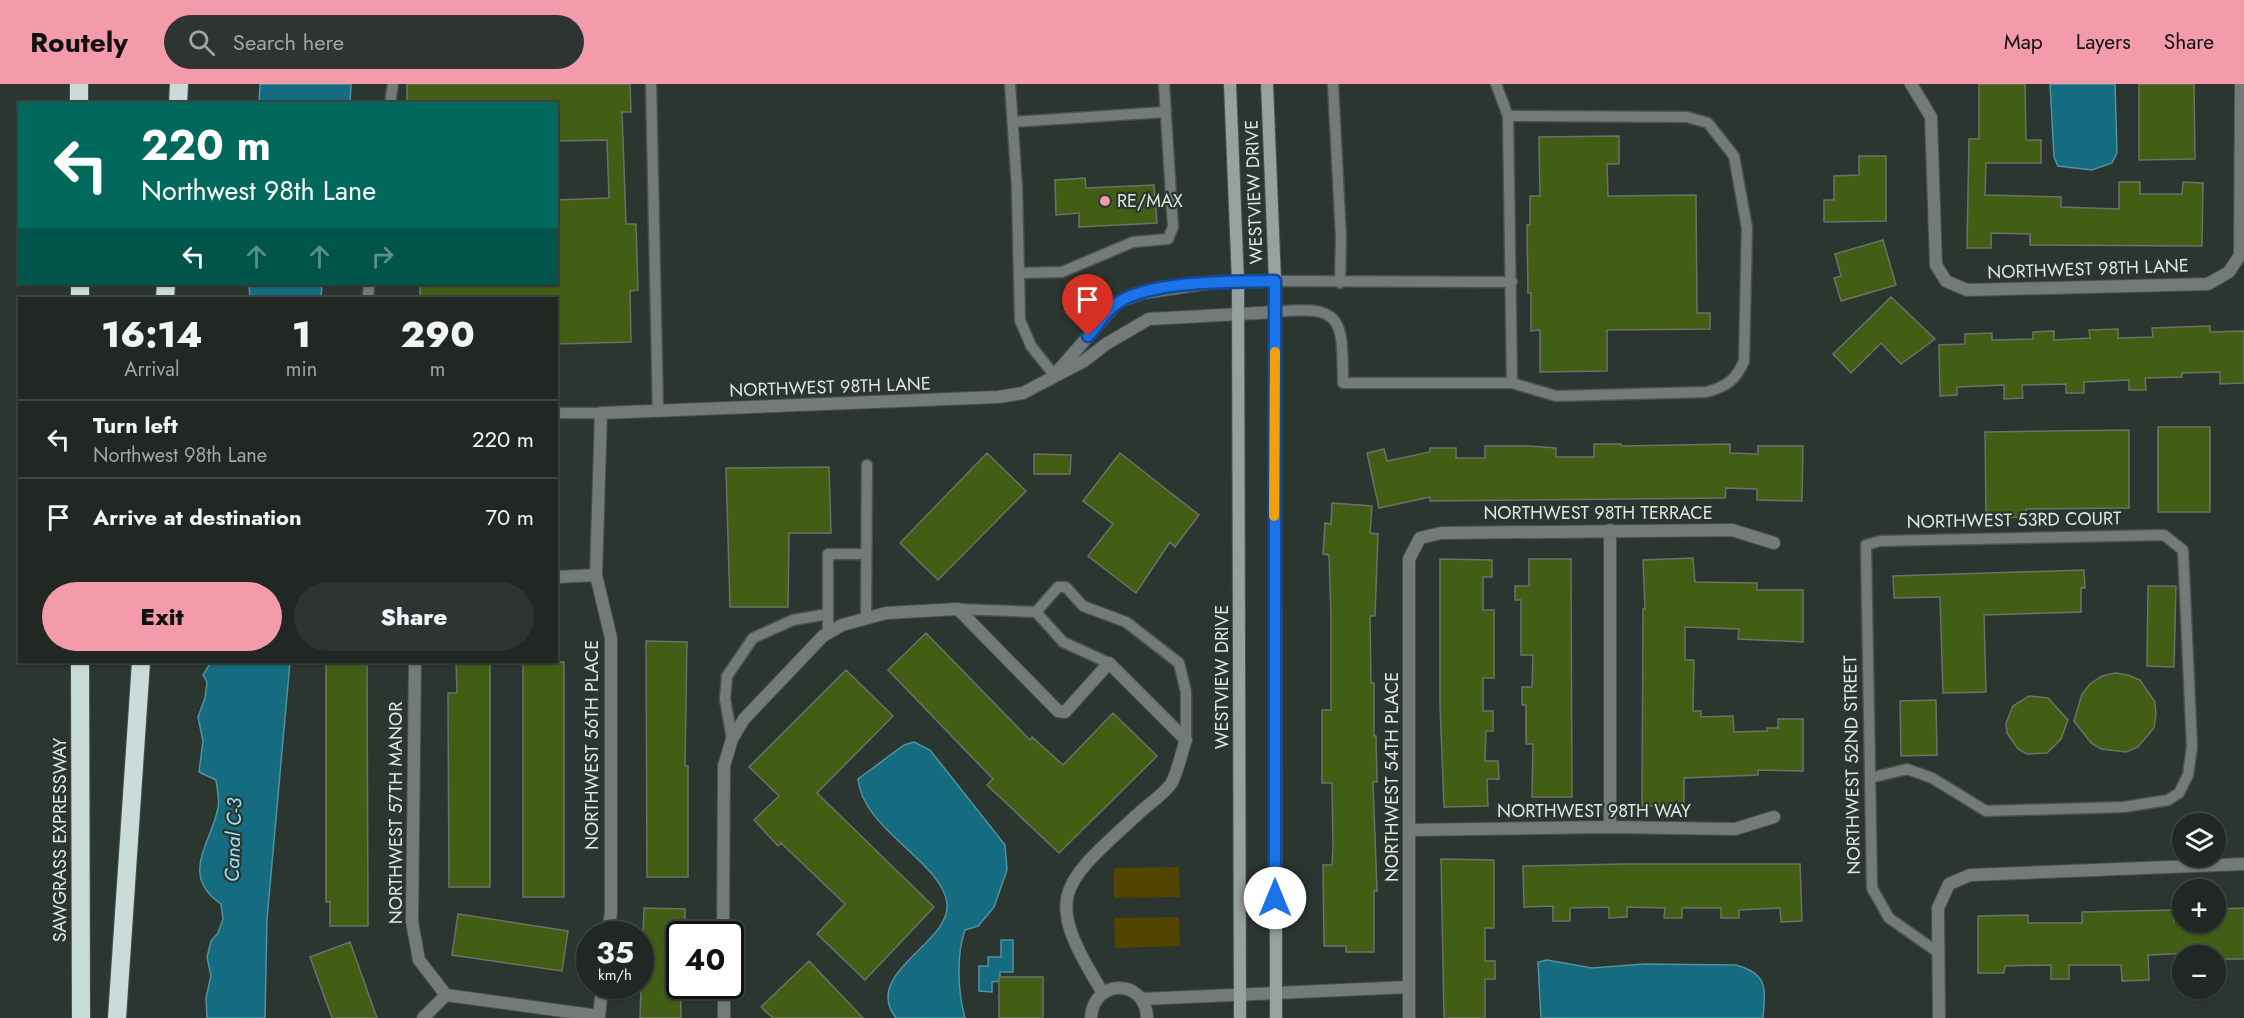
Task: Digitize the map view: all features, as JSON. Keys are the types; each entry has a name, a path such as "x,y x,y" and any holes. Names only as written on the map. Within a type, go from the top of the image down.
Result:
{"highway":[{"path":"79,84 79,102"},
{"path":"178,102 179,84"},
{"name":"SAWGRASS EXPRESSWAY","path":"80,663 81,1018"},
{"path":"117,1018 141,663"}],"street":[{"name":"WESTVIEW DRIVE","path":"1230,84 1238,282 1240,1018"},
{"name":"WESTVIEW DRIVE","path":"1267,84 1275,281 1276,1018"},
{"name":"NORTHWEST 98TH LANE","path":"1911,84 1931,117 1936,265 1946,281 1967,290 2208,284 2229,272 2240,255 2241,84"},
{"name":"NORTHWEST 98TH LANE","path":"1055,376 1118,302 1143,292 1238,282 1275,281"},
{"name":"NORTHWEST 98TH LANE","path":"601,413 980,399 1023,393 1084,361 1106,344 1149,319 1275,312"},
{"name":"NORTHWEST 56TH PLACE","path":"601,413 596,575 611,638 610,921"},
{"path":"1610,530 1610,827"},
{"name":"NORTHWEST 98TH TERRACE","path":"1420,538 1441,533 1732,530 1774,543"},
{"name":"NORTHWEST 54TH PLACE","path":"1409,1018 1411,830 1409,560 1420,538"},
{"path":"558,577 596,575"},
{"path":"723,921 724,766 732,739 744,719 828,633 866,617 919,609 958,609 1058,711 1065,712 1109,663 1186,740 1171,784 1086,862 1071,884 1065,902 1066,923 1082,958 1103,993"},
{"name":"NORTHWEST 57TH MANOR","path":"415,663 412,922 420,960 446,995"},
{"name":"NORTHWEST 98TH WAY","path":"1411,830 1610,827 1735,830 1774,817"},
{"path":"1939,1018 1938,908 1949,884 1970,875 2244,864"},
{"path":"1091,1018 1092,1008 1103,993 1111,989 1128,989 1142,999 1276,991 1409,987"},
{"path":"423,1018 446,995 599,1017 601,999"},
{"path":"724,999 724,1018"},
{"path":"1142,999 1147,1018"}],"lane":[{"path":"390,102 393,84"},
{"path":"651,84 658,411"},
{"path":"1010,84 1020,320 1023,332 1055,376"},
{"path":"1019,273 1062,272 1134,242 1168,238 1173,227 1164,84"},
{"path":"1333,84 1341,237 1340,283"},
{"path":"1496,84 1508,116 1512,383"},
{"path":"1013,122 1166,112"},
{"path":"1275,312 1302,309 1324,310 1334,318 1342,334 1343,383 1512,383 1556,396 1706,392 1723,388 1738,375 1744,361 1747,228 1734,156 1708,123 1687,117 1508,116"},
{"path":"1275,281 1512,282"},
{"path":"558,413 601,413"},
{"path":"866,617 867,465"},
{"name":"NORTHWEST 53RD COURT","path":"1866,545 1880,541 2164,535 2182,550 2192,747 2188,775 2180,793 2168,801 2124,807 1986,811 1932,778 1907,769 1870,778"},
{"name":"NORTHWEST 52ND STREET","path":"1866,545 1872,888 1889,918 1939,953"},
{"path":"828,633 828,554 865,554"},
{"path":"1036,612 1058,587 1066,587 1083,606 1126,622 1173,657 1179,663 1186,692 1186,740"},
{"path":"958,609 1036,612 1063,642 1109,663"},
{"path":"732,739 725,699 727,676 753,638 793,620 828,614"}],"shaded area":[{"path":"1179,867 1180,897 1114,898 1114,868"},
{"path":"1179,917 1180,946 1115,948 1114,918"}],"water":[{"path":"260,84 351,84 350,102 259,102"},
{"path":"2050,84 2115,84 2117,153 2112,163 2092,170 2058,166 2054,157"},
{"path":"249,285 322,285 321,297 250,297"},
{"name":"Canal C-3","path":"210,663 290,663 267,919 265,1018 207,1018 206,998 211,976 207,957 211,941 218,933 223,919 221,904 209,893 202,882 200,870 201,859 219,805 216,780 199,772 203,741 198,717 205,698 207,682 203,675"},
{"path":"914,742 930,750 1005,845 1007,870 994,907 978,926 965,930 962,940 959,974 965,1018 896,1018 888,1002 890,987 898,972 936,932 945,918 947,903 942,888 932,873 873,814 863,797 858,779 904,745"},
{"path":"1001,940 1013,940 1013,972 1000,972 1000,981 992,982 992,992 979,991 979,966 988,966 988,957 1001,957"},
{"path":"1547,960 1592,968 1644,964 1736,965 1760,978 1764,991 1763,1018 1541,1018 1538,962"}],"building":[{"path":"407,84 630,84 631,112 622,112 626,224 636,224 638,290 630,291 631,342 558,344 558,297 420,297 420,285 558,285 558,200 609,198 607,140 558,141 558,102 407,102"},
{"path":"1979,84 2025,84 2026,140 2041,140 2041,163 1986,163 1985,195 2061,197 2061,207 2119,209 2119,182 2140,182 2140,194 2182,194 2183,182 2203,183 2202,246 2030,245 2030,234 1991,233 1991,248 1967,248 1969,139 1979,139"},
{"path":"2139,84 2194,84 2195,159 2139,160"},
{"path":"1619,136 1619,164 1607,164 1608,196 1696,195 1697,313 1710,313 1710,329 1607,330 1607,371 1540,372 1540,330 1531,331 1527,225 1530,225 1530,196 1540,196 1539,137"},
{"path":"1859,156 1886,156 1886,221 1824,222 1824,200 1834,200 1834,176 1859,175"},
{"name":"RE/MAX","path":"1085,178 1086,188 1154,185 1157,223 1079,227 1079,213 1056,215 1055,180"},
{"path":"1883,240 1896,285 1841,301 1834,278 1841,276 1835,254"},
{"path":"1891,297 1935,339 1901,364 1881,343 1851,373 1833,354"},
{"path":"2210,326 2210,332 2244,331 2244,383 2220,384 2220,372 2182,373 2182,377 2145,378 2146,390 2129,390 2129,380 2084,382 2084,393 2066,393 2066,384 2022,385 2023,398 2004,399 2004,385 1957,387 1957,395 1940,396 1939,345 1965,344 1965,334 1992,333 1992,340 2033,339 2033,332 2054,331 2054,340 2090,338 2089,330 2118,329 2118,338 2153,337 2152,328"},
{"path":"2158,427 2210,427 2210,512 2158,512"},
{"path":"2129,430 2129,508 2026,509 2026,517 1986,518 1985,432"},
{"path":"1594,444 1621,444 1621,446 1730,444 1730,453 1758,454 1758,446 1803,446 1802,501 1757,500 1757,489 1726,488 1725,498 1430,501 1430,497 1379,508 1367,453 1384,449 1387,461 1430,452 1430,448 1456,448 1456,458 1485,458 1485,446 1529,446 1556,448 1556,457 1594,457"},
{"path":"987,453 1026,491 938,580 900,543"},
{"path":"1120,453 1199,515 1175,547 1170,542 1136,593 1088,556 1113,524 1083,501"},
{"path":"1034,454 1071,455 1070,474 1034,474"},
{"path":"829,467 831,533 789,533 788,607 730,607 726,468"},
{"path":"1332,503 1372,506 1370,533 1378,534 1375,616 1370,616 1371,683 1374,683 1377,782 1373,782 1377,891 1374,891 1374,952 1346,952 1346,946 1324,946 1323,865 1332,865 1333,847 1332,783 1322,783 1322,710 1331,710 1329,555 1323,554 1325,523 1331,524"},
{"path":"1693,558 1695,582 1757,583 1757,590 1803,590 1803,642 1738,639 1739,629 1685,627 1685,660 1694,660 1693,711 1701,711 1701,717 1733,716 1734,732 1767,731 1767,728 1778,728 1778,719 1803,719 1803,771 1758,770 1758,775 1684,778 1684,806 1642,806 1643,609 1645,609 1643,560"},
{"path":"1440,559 1492,560 1492,577 1483,577 1483,610 1494,610 1494,678 1483,678 1483,711 1493,711 1493,731 1486,731 1485,761 1498,761 1499,779 1487,779 1488,806 1444,807 1440,705"},
{"path":"1529,559 1571,559 1572,797 1532,797 1533,744 1526,744 1526,705 1522,705 1522,687 1532,687 1533,655 1521,655 1521,600 1515,600 1515,586 1529,586"},
{"path":"2084,570 2085,588 2081,588 2081,612 1984,615 1986,692 1943,693 1940,597 1894,598 1893,576"},
{"path":"2148,586 2176,586 2174,667 2147,666"},
{"path":"926,633 1030,740 1032,737 1063,765 1113,713 1157,756 1059,853 987,785 993,779 888,670"},
{"path":"646,641 687,642 685,766 688,766 688,877 647,877"},
{"path":"564,662 564,897 523,897 523,663"},
{"path":"326,663 367,663 368,926 330,926 330,902 326,902"},
{"path":"456,663 490,663 490,887 449,887 448,693 457,693"},
{"path":"846,670 893,716 817,793 934,907 865,980 817,934 845,904 781,843 778,846 754,820 779,796 749,767"},
{"path":"2115,673 2140,680 2155,702 2154,728 2138,747 2126,752 2101,749 2091,743 2074,721 2082,694 2090,684 2102,676"},
{"path":"2029,696 2048,698 2068,720 2061,739 2047,753 2027,754 2018,749 2007,733 2006,723 2013,706"},
{"path":"1936,700 1937,755 1901,756 1900,701"},
{"path":"1441,859 1494,860 1494,928 1485,928 1485,961 1495,961 1495,979 1485,979 1485,1018 1444,1018"},
{"path":"1800,864 1802,921 1781,922 1780,908 1739,910 1739,918 1721,918 1721,908 1682,908 1682,918 1664,918 1665,908 1627,907 1627,917 1609,918 1609,907 1570,908 1570,921 1553,921 1553,906 1524,907 1523,866"},
{"path":"644,908 685,909 685,921 666,921 666,999 681,999 681,1018 640,1018 641,999 654,999 654,921 644,921"},
{"path":"2244,908 2244,959 2226,959 2226,945 2172,945 2172,954 2148,955 2149,980 2122,981 2121,965 2069,965 2069,979 2051,979 2051,965 2005,966 2004,973 1978,973 1978,916 2028,915 2028,923 2082,923 2082,912 2172,910 2172,933 2226,933 2226,909"},
{"path":"458,914 568,931 562,971 452,955"},
{"path":"350,942 377,1018 332,1018 310,957"},
{"path":"809,961 863,1018 773,1018 761,1007"},
{"path":"999,977 1043,977 1043,1018 999,1018"}],"slow traffic":[{"path":"1274,516 1275,352"}],"place":[{"name":"RE/MAX","path":"1105,201"}],"route":[{"path":"1088,336 1118,302 1143,292 1216,282 1275,281 1275,898"}]}
